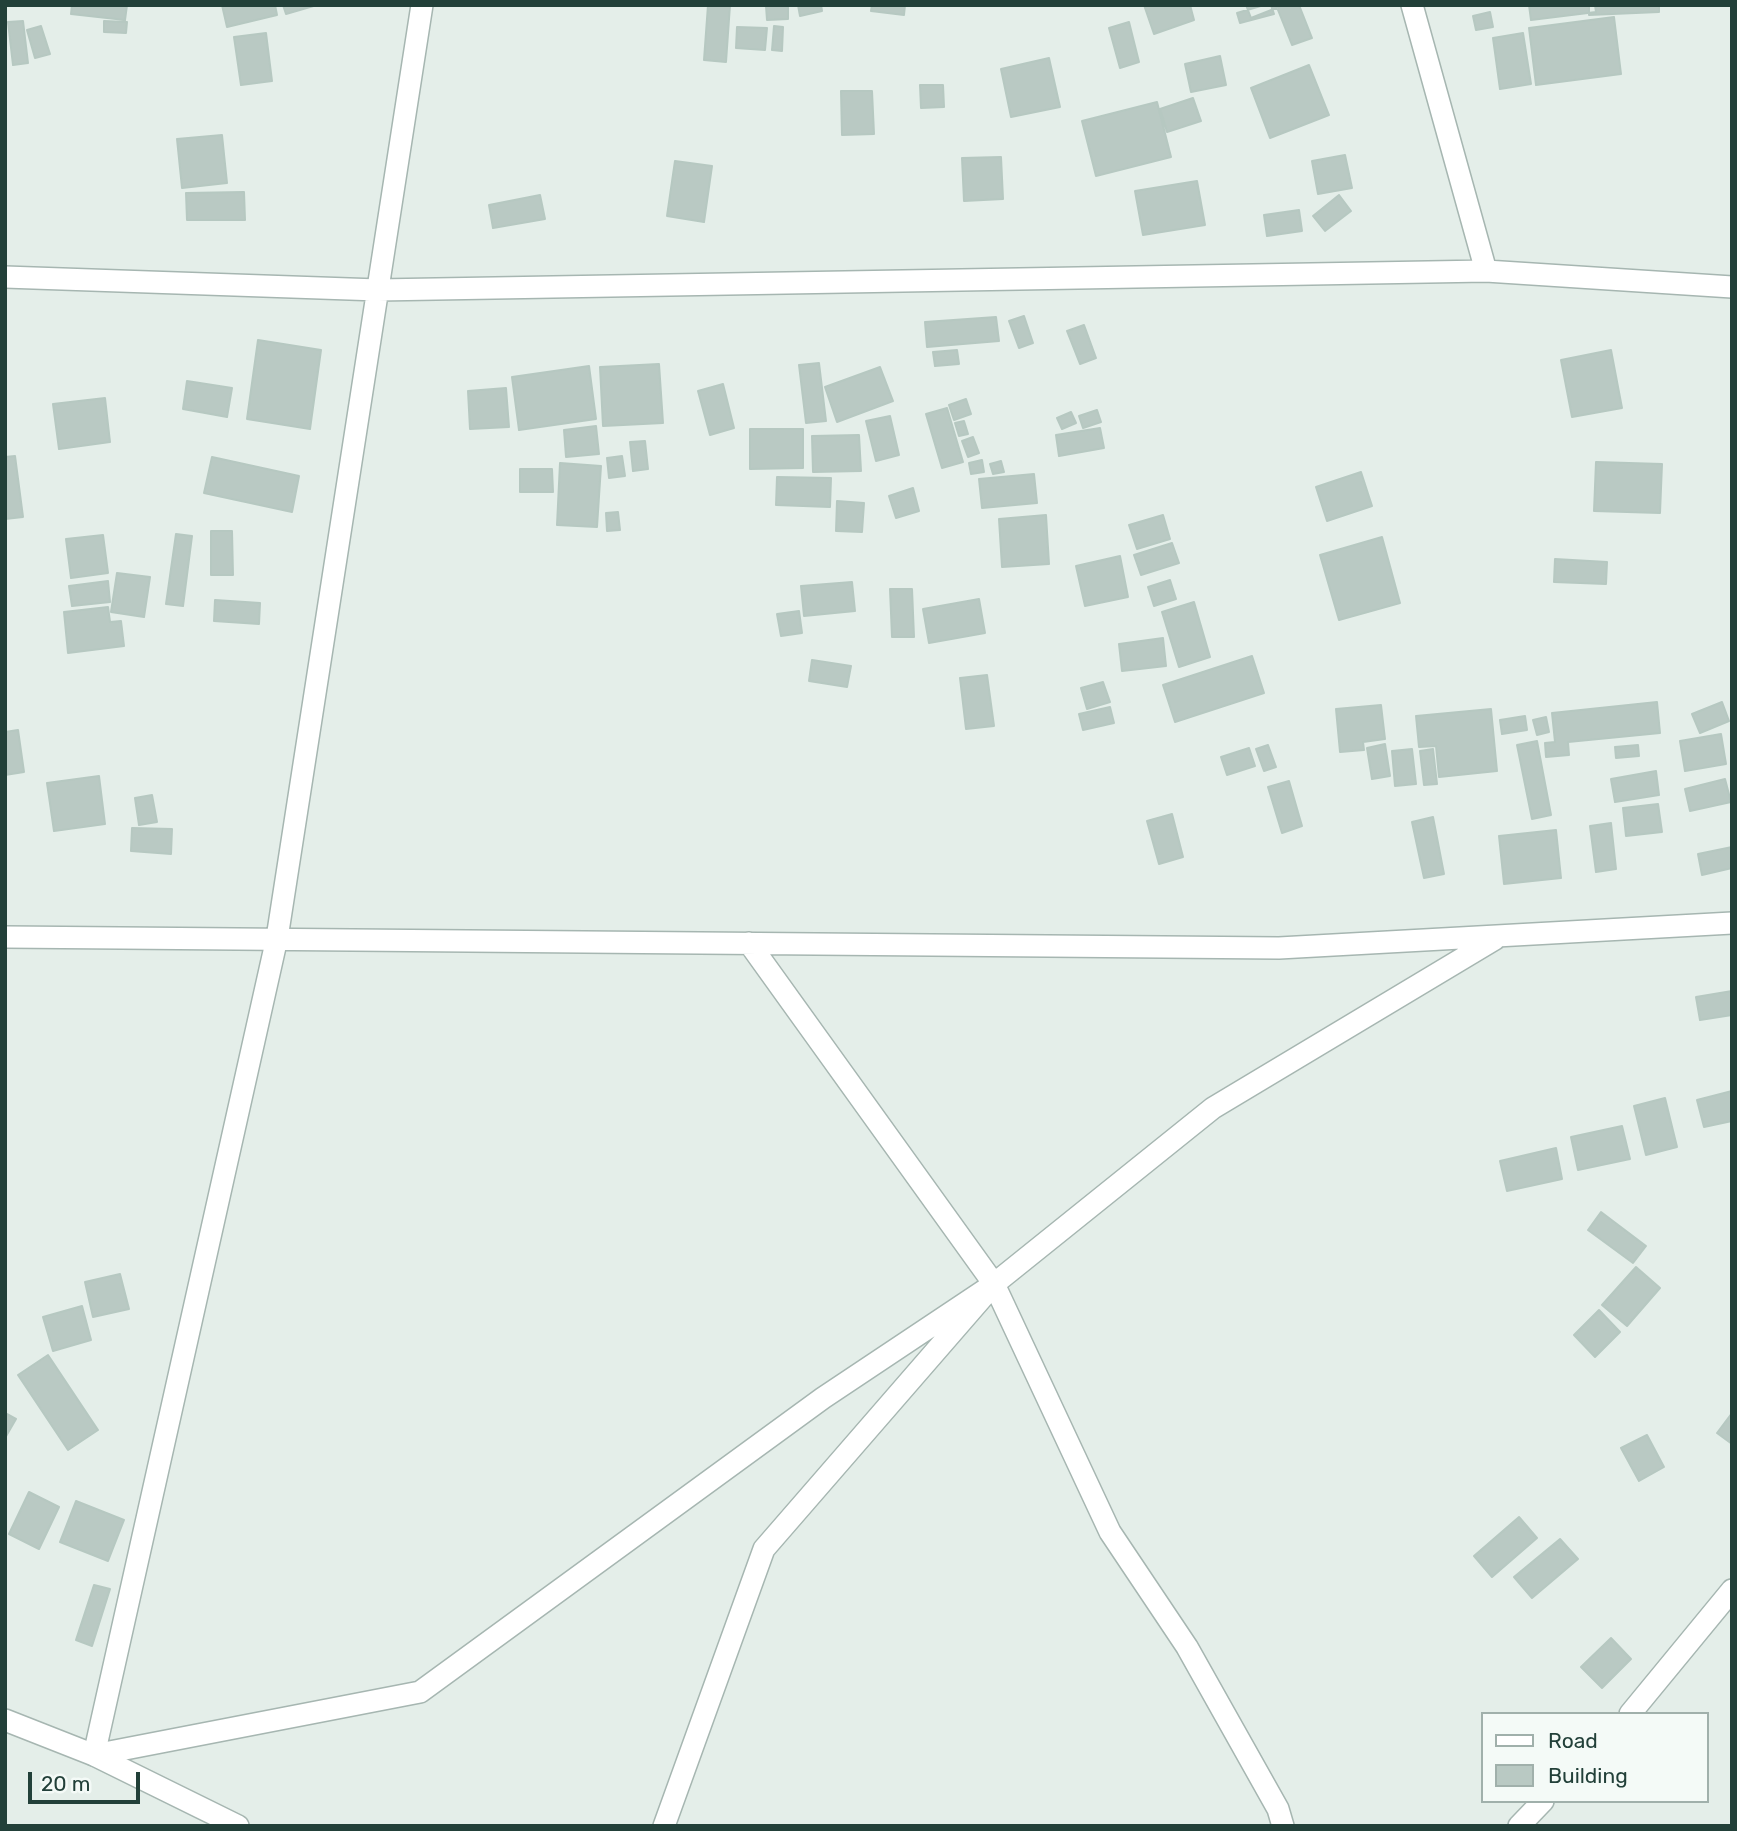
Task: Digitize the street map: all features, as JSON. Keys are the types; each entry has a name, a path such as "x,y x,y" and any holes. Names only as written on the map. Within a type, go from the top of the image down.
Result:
{"street":[{"path":"94,1755 276,938 422,5"},
{"path":"1412,5 1486,271"},
{"path":"5,277 378,289 1486,271 1732,287"},
{"path":"5,937 1279,948 1732,923"},
{"path":"94,1755 419,1692 823,1398 995,1284 1213,1108 1499,937"},
{"path":"749,943 995,1284 1110,1532 1187,1647 1278,1810 1283,1826"},
{"path":"664,1826 764,1549 995,1284"},
{"path":"1632,1712 1732,1590"},
{"path":"5,1720 94,1755 237,1826"},
{"path":"1519,1826 1542,1803"}],"building":[{"path":"72,5 127,5 125,20 71,14"},
{"path":"222,5 275,5 277,15 227,27"},
{"path":"283,5 317,5 286,14"},
{"path":"708,5 730,5 726,62 704,60"},
{"path":"788,5 788,19 767,20 766,6"},
{"path":"798,5 821,5 822,11 800,16"},
{"path":"872,5 905,5 904,15 871,11"},
{"path":"1144,5 1190,5 1194,20 1154,34"},
{"path":"1246,5 1284,5 1251,18"},
{"path":"1271,5 1274,14 1240,23 1237,13"},
{"path":"1276,5 1299,5 1312,38 1292,45"},
{"path":"1529,5 1595,5 1596,12 1531,20"},
{"path":"1589,5 1659,5 1659,12 1589,15"},
{"path":"1490,12 1493,27 1476,30 1473,16"},
{"path":"1614,17 1621,74 1536,85 1529,28"},
{"path":"23,21 28,63 13,65 8,22"},
{"path":"104,21 127,22 126,33 104,32"},
{"path":"1129,22 1139,62 1120,68 1109,28"},
{"path":"41,26 50,54 35,58 27,30"},
{"path":"774,26 783,27 782,51 772,50"},
{"path":"737,27 767,28 765,50 736,48"},
{"path":"266,33 272,81 241,85 234,37"},
{"path":"1523,33 1531,84 1500,89 1493,38"},
{"path":"1220,56 1226,85 1191,92 1185,64"},
{"path":"1049,58 1060,107 1011,117 1001,69"},
{"path":"1309,65 1329,115 1270,138 1251,88"},
{"path":"920,85 943,85 944,107 921,108"},
{"path":"841,91 872,91 874,134 842,135"},
{"path":"1193,98 1201,121 1167,132 1160,109"},
{"path":"1157,102 1171,157 1096,176 1082,121"},
{"path":"222,135 227,183 182,188 177,139"},
{"path":"1345,155 1352,188 1318,194 1312,161"},
{"path":"1001,157 1003,199 964,201 962,158"},
{"path":"675,161 712,166 704,222 667,216"},
{"path":"1197,181 1205,225 1143,235 1135,191"},
{"path":"244,192 245,220 187,220 186,193"},
{"path":"540,195 545,219 493,228 489,205"},
{"path":"1339,195 1351,211 1325,231 1313,216"},
{"path":"1299,210 1302,231 1267,236 1264,215"},
{"path":"1024,316 1033,343 1019,348 1009,321"},
{"path":"996,317 999,341 927,347 925,322"},
{"path":"1084,325 1096,358 1080,364 1067,331"},
{"path":"258,340 321,350 310,429 247,419"},
{"path":"957,350 959,364 935,366 933,352"},
{"path":"1611,350 1622,408 1572,417 1561,360"},
{"path":"819,363 826,421 806,423 799,365"},
{"path":"659,364 663,423 603,426 600,367"},
{"path":"589,366 596,419 519,430 512,377"},
{"path":"880,367 893,401 837,422 825,387"},
{"path":"187,381 232,388 227,417 183,409"},
{"path":"723,384 734,428 710,435 698,391"},
{"path":"506,388 509,427 470,429 468,391"},
{"path":"105,398 110,442 59,449 53,404"},
{"path":"966,399 971,414 954,420 949,405"},
{"path":"947,408 963,462 942,468 926,414"},
{"path":"1097,410 1101,422 1083,428 1079,416"},
{"path":"1071,412 1076,423 1062,429 1057,418"},
{"path":"890,416 899,455 876,461 866,421"},
{"path":"964,421 968,434 959,436 955,423"},
{"path":"596,426 599,454 566,457 564,430"},
{"path":"1100,428 1104,448 1059,456 1056,435"},
{"path":"750,429 803,429 803,468 750,469"},
{"path":"859,435 861,471 813,472 812,436"},
{"path":"973,437 979,453 968,457 962,441"},
{"path":"645,441 648,469 633,471 630,442"},
{"path":"15,456 23,517 5,519 5,457"},
{"path":"622,456 625,476 609,478 607,458"},
{"path":"212,457 299,476 292,512 204,493"},
{"path":"982,460 984,472 971,474 969,463"},
{"path":"1001,461 1004,472 993,474 990,464"},
{"path":"1596,462 1662,464 1660,513 1594,511"},
{"path":"560,463 601,466 597,527 557,525"},
{"path":"520,469 552,469 553,492 520,492"},
{"path":"1361,472 1372,506 1327,521 1316,487"},
{"path":"1034,474 1037,503 982,508 979,479"},
{"path":"777,477 831,478 830,507 776,505"},
{"path":"913,488 919,511 896,518 889,496"},
{"path":"837,501 864,503 862,532 836,531"},
{"path":"618,512 620,530 607,531 606,513"},
{"path":"1046,515 1049,564 1002,567 999,519"},
{"path":"1163,515 1170,539 1137,549 1129,525"},
{"path":"211,531 232,531 233,575 211,575"},
{"path":"176,534 192,536 183,606 166,604"},
{"path":"103,535 108,573 71,578 66,539"},
{"path":"1382,537 1400,603 1339,620 1320,555"},
{"path":"1172,543 1179,563 1141,575 1134,555"},
{"path":"1120,556 1128,597 1085,606 1076,566"},
{"path":"1555,559 1607,562 1606,584 1554,582"},
{"path":"117,573 150,577 144,617 111,612"},
{"path":"1170,580 1176,599 1154,606 1148,587"},
{"path":"108,581 110,602 72,606 69,586"},
{"path":"852,582 855,611 804,616 801,586"},
{"path":"890,589 912,589 914,637 892,637"},
{"path":"979,599 985,633 929,643 923,609"},
{"path":"215,600 260,603 259,624 214,621"},
{"path":"1194,602 1210,657 1179,667 1162,612"},
{"path":"108,607 110,622 121,621 124,646 68,653 64,612"},
{"path":"799,611 802,633 781,636 777,614"},
{"path":"1163,638 1166,666 1122,671 1119,644"},
{"path":"1252,656 1264,693 1175,722 1163,685"},
{"path":"812,660 851,666 847,687 809,681"},
{"path":"987,675 994,726 966,729 960,678"},
{"path":"1103,682 1110,702 1087,709 1081,688"},
{"path":"1657,702 1660,733 1568,742 1569,755 1546,757 1545,743 1555,742 1552,713"},
{"path":"1722,702 1729,721 1700,733 1692,714"},
{"path":"1381,705 1385,739 1363,742 1364,750 1340,752 1336,709"},
{"path":"1110,707 1114,723 1083,730 1079,714"},
{"path":"1491,709 1497,771 1439,777 1436,746 1419,747 1416,716"},
{"path":"1525,716 1527,730 1502,734 1500,720"},
{"path":"1546,717 1549,732 1537,735 1533,720"},
{"path":"18,730 24,772 5,775 5,732"},
{"path":"1721,734 1726,764 1685,771 1680,741"},
{"path":"1537,741 1551,815 1532,819 1517,745"},
{"path":"1385,744 1390,776 1372,779 1367,748"},
{"path":"1268,745 1276,767 1264,771 1256,749"},
{"path":"1638,745 1639,756 1616,758 1615,747"},
{"path":"1249,748 1255,766 1227,775 1221,757"},
{"path":"1412,749 1416,784 1395,786 1392,751"},
{"path":"1433,749 1437,784 1424,785 1420,751"},
{"path":"1656,771 1659,795 1615,802 1611,779"},
{"path":"99,776 105,824 54,831 47,783"},
{"path":"1725,779 1731,802 1690,811 1685,789"},
{"path":"1289,781 1302,826 1282,833 1268,787"},
{"path":"152,795 157,822 139,825 135,798"},
{"path":"1658,804 1662,832 1626,836 1623,808"},
{"path":"1172,814 1183,857 1159,864 1147,821"},
{"path":"1433,817 1444,874 1424,878 1412,822"},
{"path":"1611,823 1616,869 1596,872 1590,826"},
{"path":"132,828 172,829 171,854 131,851"},
{"path":"1556,830 1561,878 1504,884 1499,836"},
{"path":"1732,847 1732,868 1702,875 1698,854"},
{"path":"1732,991 1732,1015 1700,1020 1696,997"},
{"path":"1732,1091 1732,1121 1704,1127 1697,1100"},
{"path":"1665,1098 1677,1147 1646,1155 1634,1106"},
{"path":"1622,1126 1630,1159 1578,1170 1571,1137"},
{"path":"1556,1148 1562,1179 1507,1191 1500,1161"},
{"path":"1601,1212 1646,1246 1633,1263 1588,1230"},
{"path":"1636,1267 1660,1288 1627,1326 1602,1305"},
{"path":"120,1274 129,1309 93,1317 85,1282"},
{"path":"82,1306 91,1340 53,1351 43,1317"},
{"path":"1599,1310 1620,1332 1595,1357 1574,1335"},
{"path":"48,1355 98,1430 68,1450 18,1375"},
{"path":"5,1413 16,1419 5,1438"},
{"path":"1732,1413 1732,1444 1717,1433"},
{"path":"1647,1435 1664,1467 1639,1481 1621,1448"},
{"path":"29,1492 59,1507 39,1549 9,1534"},
{"path":"76,1501 124,1520 108,1561 60,1542"},
{"path":"1519,1517 1537,1538 1492,1577 1474,1556"},
{"path":"1560,1539 1578,1559 1532,1598 1514,1577"},
{"path":"94,1585 110,1589 92,1646 76,1640"},
{"path":"1611,1638 1631,1659 1602,1688 1581,1667"}]}
